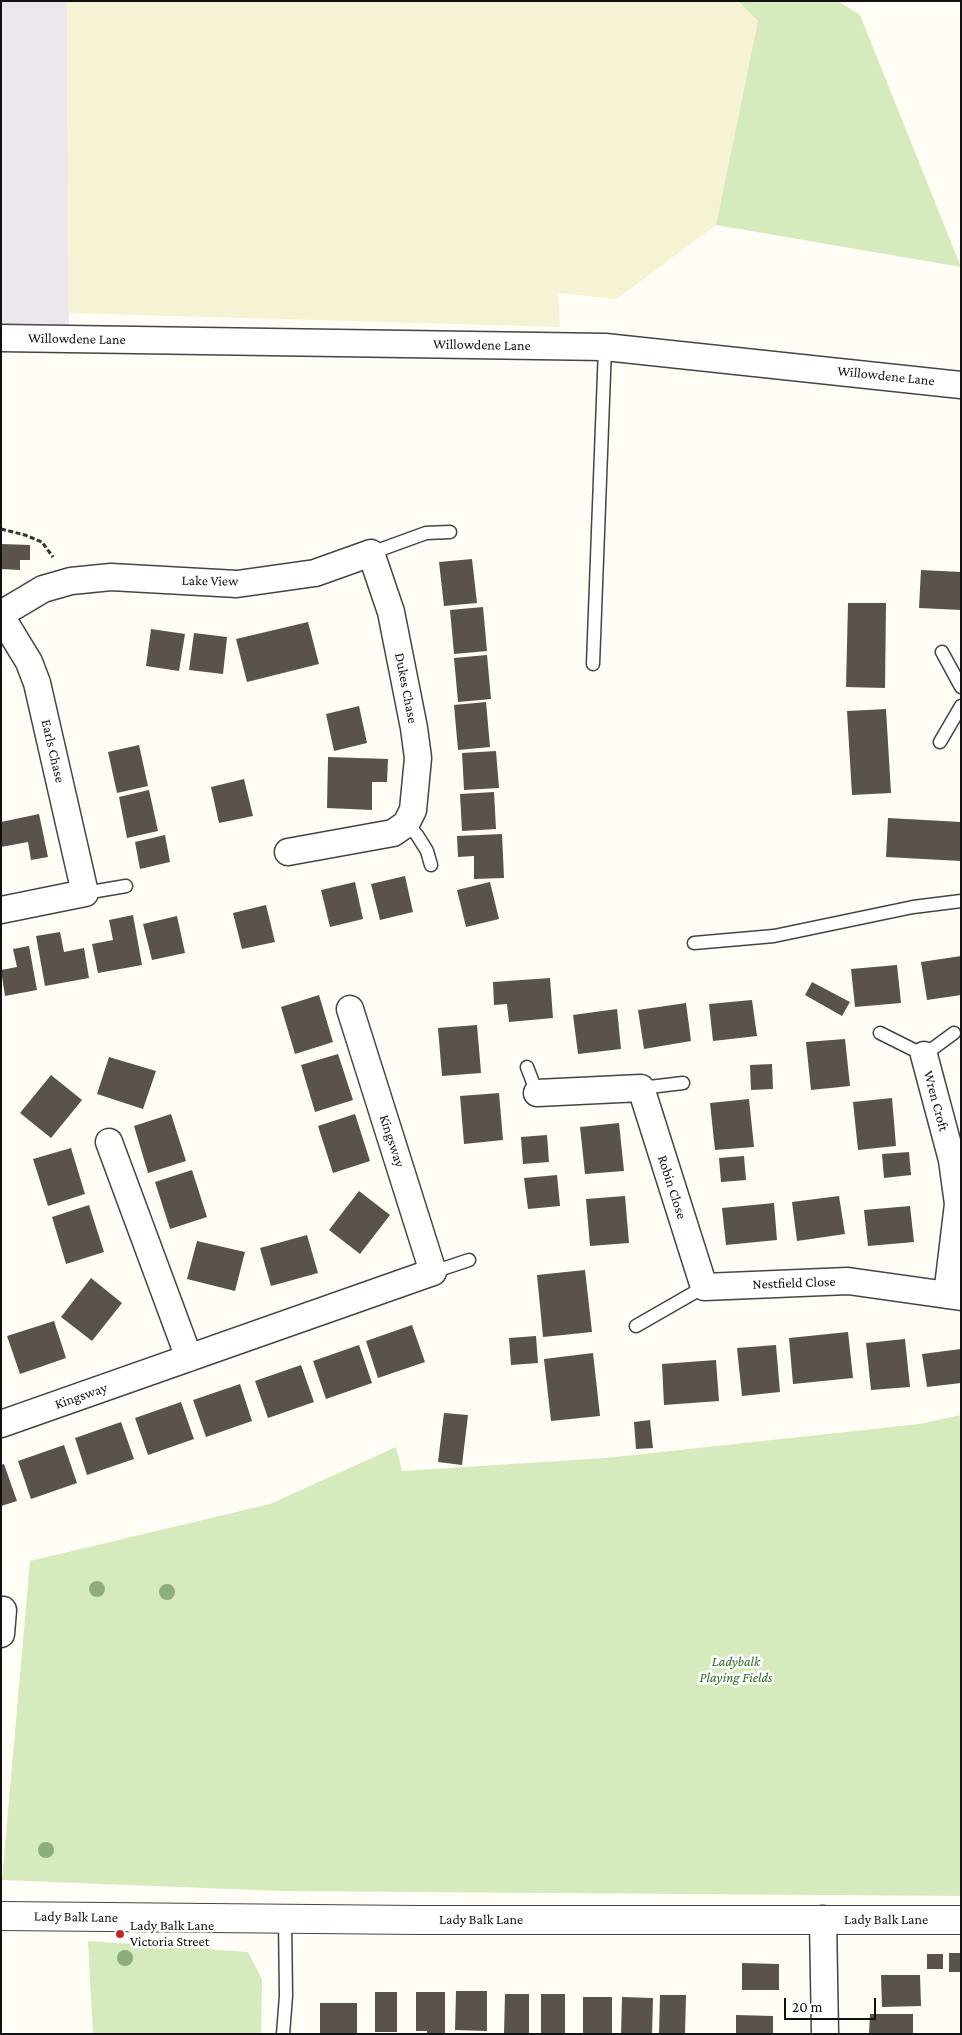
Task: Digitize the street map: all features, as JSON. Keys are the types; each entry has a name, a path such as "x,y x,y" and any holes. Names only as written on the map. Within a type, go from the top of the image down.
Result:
{"street":[{"name":"Willowdene Lane","path":"1,338 605,347 961,385"},
{"name":"Lake View","path":"1,615 43,589 71,581 110,577 237,584 315,573 371,553"},
{"name":"Dukes Chase","path":"371,553 391,612 414,728 418,758 413,810 406,824"},
{"name":"Earls Chase","path":"1,615 29,662 37,683 85,894"},
{"path":"288,852 394,833 406,824"},
{"path":"1,910 85,894"},
{"name":"Kingsway","path":"1,1424 433,1272 350,1009"},
{"name":"Wren Croft","path":"924,1055 952,1160 958,1204 954,1296"},
{"path":"536,1093 641,1088"},
{"name":"Robin Close","path":"641,1088 704,1287"},
{"path":"109,1142 189,1358"},
{"name":"Nestfield Close","path":"704,1287 848,1280 954,1296"},
{"name":"Lady Balk Lane","path":"1,1916 285,1919 961,1920"},
{"path":"823,1919 825,2034"}],"lane":[{"path":"593,664 605,347"},
{"name":"Lake View","path":"371,553 426,533 450,532"},
{"path":"942,652 961,686"},
{"path":"940,742 961,706"},
{"path":"406,824 417,835 427,851 431,865"},
{"path":"85,894 126,886"},
{"path":"694,943 774,936 914,907 961,900"},
{"name":"Wren Croft","path":"880,1033 924,1055 954,1033"},
{"path":"527,1067 536,1093"},
{"path":"641,1088 682,1084"},
{"name":"Kingsway","path":"433,1272 469,1260"},
{"name":"Nestfield Close","path":"636,1326 704,1287"},
{"path":"284,2034 286,1996 285,1919"}],"path":[{"path":"1,529 25,535 42,542 71,581"}],"shaded area":[{"path":"1,1 67,1 69,343 1,349"},
{"path":"67,1 738,1 758,21 716,225 617,299 558,293 560,327 69,313"}],"green space":[{"path":"738,1 838,1 860,15 961,267 716,225 758,21"},
{"name":"Ladybalk Playing Fields","path":"961,1415 961,1896 281,1891 2,1880 30,1561 270,1504 396,1447 402,1471 606,1458 919,1424"},
{"path":"88,1941 248,1952 262,1979 261,2034 93,2034"}],"building":[{"path":"1,544 30,545 30,560 20,560 20,570 1,569"},
{"path":"472,559 477,603 444,606 439,562"},
{"path":"921,570 961,572 961,610 919,608"},
{"path":"848,603 886,603 885,688 846,687"},
{"path":"483,607 487,651 454,654 450,610"},
{"path":"308,622 319,664 247,682 236,639"},
{"path":"151,629 185,634 179,671 146,666"},
{"path":"194,633 227,637 223,674 189,670"},
{"path":"487,655 491,699 458,702 454,658"},
{"path":"486,702 490,747 458,750 454,705"},
{"path":"359,706 367,743 334,751 326,714"},
{"path":"886,709 891,793 852,795 847,711"},
{"path":"139,745 148,786 117,793 108,752"},
{"path":"496,751 499,788 464,790 462,753"},
{"path":"328,757 388,759 387,782 372,782 372,810 327,808"},
{"path":"244,779 253,816 219,823 211,787"},
{"path":"149,790 158,831 127,838 119,797"},
{"path":"494,792 496,829 462,831 460,794"},
{"path":"39,814 48,857 31,860 28,842 1,847 1,822"},
{"path":"888,818 961,822 961,861 886,857"},
{"path":"502,834 504,878 474,879 474,856 458,857 457,836"},
{"path":"165,835 170,862 140,869 135,842"},
{"path":"405,876 413,912 380,920 371,884"},
{"path":"355,882 363,919 330,927 321,890"},
{"path":"490,882 499,919 466,927 457,890"},
{"path":"266,905 275,942 242,949 233,913"},
{"path":"133,915 142,965 98,973 92,944 113,940 109,920"},
{"path":"177,916 185,953 152,960 143,924"},
{"path":"60,932 64,952 84,948 89,978 45,986 36,936"},
{"path":"29,946 37,990 5,996 1,970 17,967 13,949"},
{"path":"961,956 961,995 927,1000 921,962"},
{"path":"897,965 901,1003 855,1007 851,969"},
{"path":"550,978 553,1018 509,1022 507,1004 494,1005 493,982"},
{"path":"812,982 850,1002 842,1016 805,995"},
{"path":"319,995 333,1042 295,1054 281,1007"},
{"path":"752,1000 757,1036 713,1041 709,1004"},
{"path":"686,1003 691,1041 644,1049 638,1010"},
{"path":"617,1009 621,1049 578,1054 573,1015"},
{"path":"477,1025 481,1073 442,1076 438,1028"},
{"path":"845,1039 850,1086 811,1090 806,1042"},
{"path":"338,1054 353,1100 315,1112 301,1065"},
{"path":"109,1057 156,1071 143,1109 97,1094"},
{"path":"772,1064 773,1089 751,1090 750,1065"},
{"path":"51,1075 82,1100 51,1138 20,1113"},
{"path":"499,1093 503,1140 464,1144 460,1096"},
{"path":"892,1098 896,1146 858,1150 853,1102"},
{"path":"749,1099 754,1147 715,1150 710,1103"},
{"path":"171,1114 186,1161 148,1173 134,1126"},
{"path":"355,1114 370,1161 333,1173 318,1126"},
{"path":"619,1123 624,1171 585,1174 580,1127"},
{"path":"547,1135 549,1162 523,1164 521,1137"},
{"path":"71,1148 85,1194 48,1206 33,1159"},
{"path":"909,1152 911,1175 884,1178 882,1154"},
{"path":"744,1156 746,1180 721,1182 719,1158"},
{"path":"192,1170 207,1217 170,1229 155,1182"},
{"path":"557,1175 560,1206 528,1209 524,1178"},
{"path":"359,1191 390,1215 360,1254 329,1230"},
{"path":"625,1196 629,1243 590,1246 586,1199"},
{"path":"839,1196 845,1234 797,1241 792,1202"},
{"path":"774,1203 777,1240 726,1245 722,1208"},
{"path":"89,1205 104,1252 66,1264 52,1217"},
{"path":"910,1206 914,1242 868,1246 864,1210"},
{"path":"307,1235 318,1273 271,1286 260,1248"},
{"path":"197,1241 245,1252 235,1291 187,1279"},
{"path":"585,1270 592,1332 543,1337 537,1275"},
{"path":"91,1278 122,1303 92,1341 61,1317"},
{"path":"54,1321 66,1358 20,1374 7,1336"},
{"path":"412,1325 425,1362 378,1378 366,1341"},
{"path":"848,1332 853,1378 793,1384 789,1338"},
{"path":"536,1336 538,1363 511,1365 509,1338"},
{"path":"905,1339 910,1387 871,1390 866,1343"},
{"path":"359,1345 372,1383 326,1399 313,1361"},
{"path":"776,1345 780,1392 742,1396 737,1348"},
{"path":"961,1349 961,1383 927,1387 922,1354"},
{"path":"593,1353 600,1416 551,1421 544,1359"},
{"path":"716,1360 719,1401 664,1405 662,1364"},
{"path":"301,1365 314,1402 268,1418 255,1381"},
{"path":"240,1384 252,1421 206,1437 193,1400"},
{"path":"181,1402 194,1439 148,1455 135,1418"},
{"path":"444,1413 468,1415 462,1465 438,1462"},
{"path":"650,1420 653,1448 636,1449 634,1422"},
{"path":"121,1422 134,1459 87,1475 75,1438"},
{"path":"64,1445 77,1483 31,1499 18,1461"},
{"path":"4,1464 17,1501 1,1506 1,1465"},
{"path":"949,1953 961,1953 961,1972 949,1972"},
{"path":"927,1954 943,1954 943,1969 927,1969"},
{"path":"742,1963 779,1964 779,1990 742,1990"},
{"path":"881,1975 920,1975 921,2006 882,2007"},
{"path":"456,1991 487,1991 487,2031 455,2030"},
{"path":"375,1992 397,1992 397,2032 375,2032"},
{"path":"416,1992 445,1992 445,2034 427,2034 427,2031 416,2031"},
{"path":"505,1994 529,1994 529,2034 504,2034"},
{"path":"541,1994 565,1994 565,2034 541,2034"},
{"path":"660,1995 686,1995 685,2034 659,2034"},
{"path":"583,1997 612,1997 612,2034 583,2034"},
{"path":"622,1997 653,1998 652,2034 621,2034"},
{"path":"320,2003 357,2003 357,2033 320,2033"},
{"path":"870,2014 913,2014 913,2034 869,2034"},
{"path":"736,2015 773,2016 773,2034 736,2034"}],"place":[{"name":"Lady Balk Lane Victoria Street","path":"120,1934"}]}
